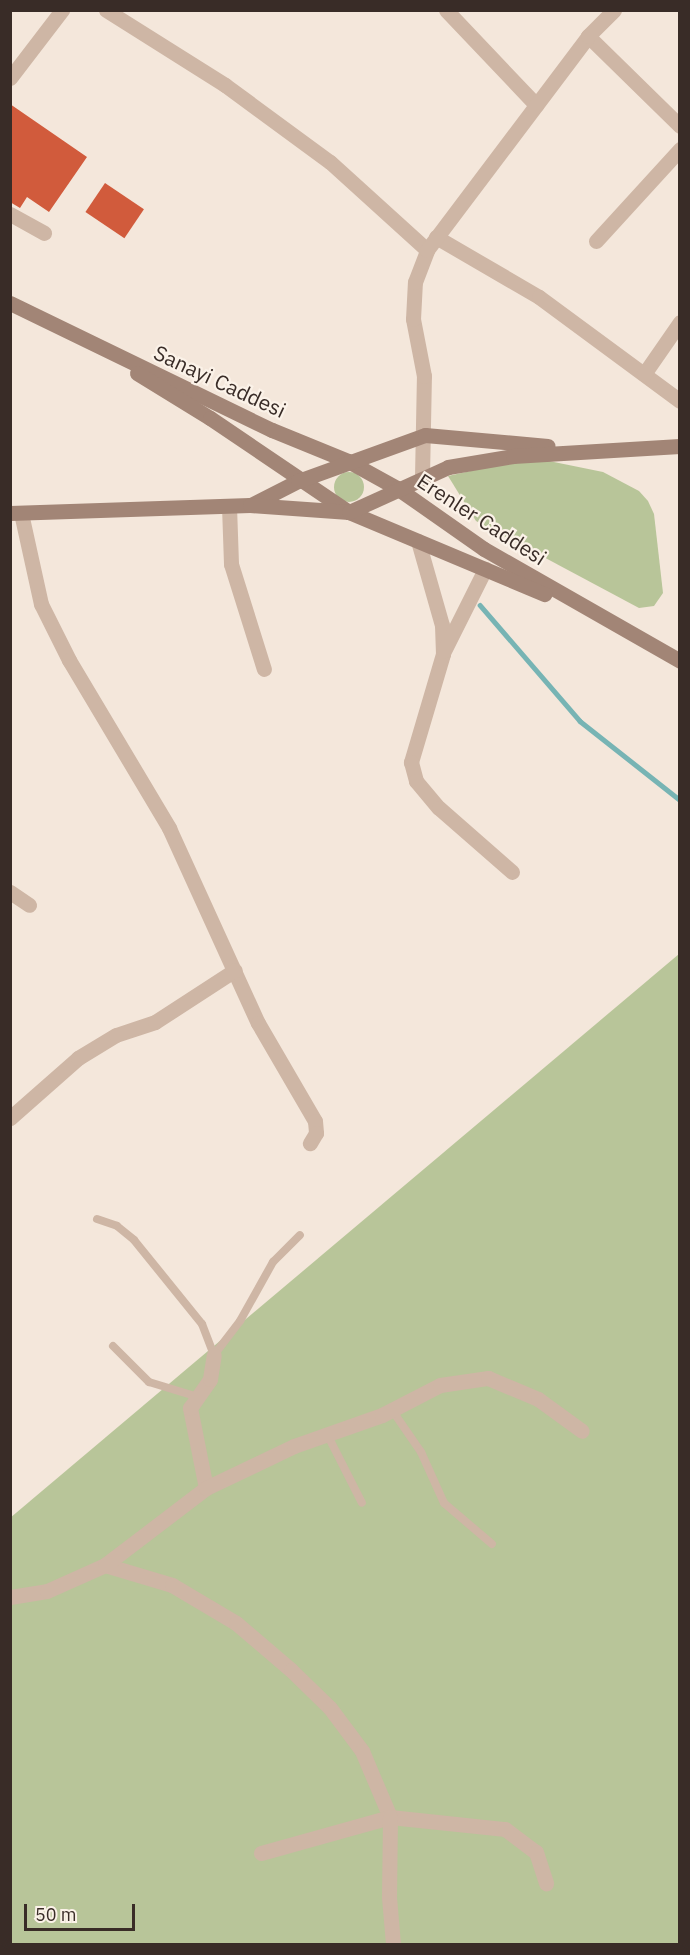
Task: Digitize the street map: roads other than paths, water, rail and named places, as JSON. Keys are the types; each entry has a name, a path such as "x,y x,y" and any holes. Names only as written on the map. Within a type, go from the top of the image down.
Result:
{"main road":[{"name":"Sanayi Caddesi","path":"12,306 272,430 348,461"},
{"name":"Sanayi Caddesi","path":"75,336 210,418 298,481 349,512"},
{"path":"250,505 298,481 348,461 425,435 590,449"},
{"path":"16,513 250,505 349,512 397,488 448,467 513,456 590,449 680,446"},
{"name":"Erenler Caddesi","path":"348,461 397,488 591,613 680,661"},
{"path":"423,477 433,513"},
{"name":"Erenler Caddesi","path":"349,512 591,613"}],"street":[{"path":"10,78 62,10"},
{"path":"106,10 225,85 321,155 427,250"},
{"path":"446,10 536,105"},
{"path":"423,477 424,376 413,319 415,282 427,250 588,36 614,10"},
{"path":"588,36 680,126"},
{"path":"596,241 680,149"},
{"path":"10,214 44,233"},
{"path":"436,237 539,297 680,401"},
{"path":"644,374 680,322"},
{"path":"229,506 231,564 264,669"},
{"path":"16,513 41,604 69,660 169,828 258,1023 315,1121 316,1133 310,1143"},
{"path":"418,541 442,625 443,654"},
{"path":"485,569 443,654 411,762 416,781 439,808 513,872"},
{"path":"10,892 29,905"},
{"path":"10,1118 78,1058 116,1035 155,1022 235,970"},
{"path":"206,1488 190,1415 195,1396 210,1379 214,1354"},
{"path":"10,1597 47,1591 105,1565 206,1488 294,1446 392,1410 440,1386 488,1378 538,1399 582,1431"},
{"path":"105,1565 172,1585 236,1623 291,1670 330,1708 362,1751 390,1817 388,1897 393,1944"},
{"path":"261,1853 390,1817 505,1829 536,1851 546,1883"}],"lane":[{"path":"98,1219 117,1226 134,1240 202,1324 214,1354 240,1321 273,1262 300,1235"},
{"path":"113,1346 149,1382 195,1396"},
{"path":"392,1410 421,1452 444,1503 492,1544"},
{"path":"327,1434 362,1503"}],"waterway":[{"path":"480,605 580,721 680,800"}]}
